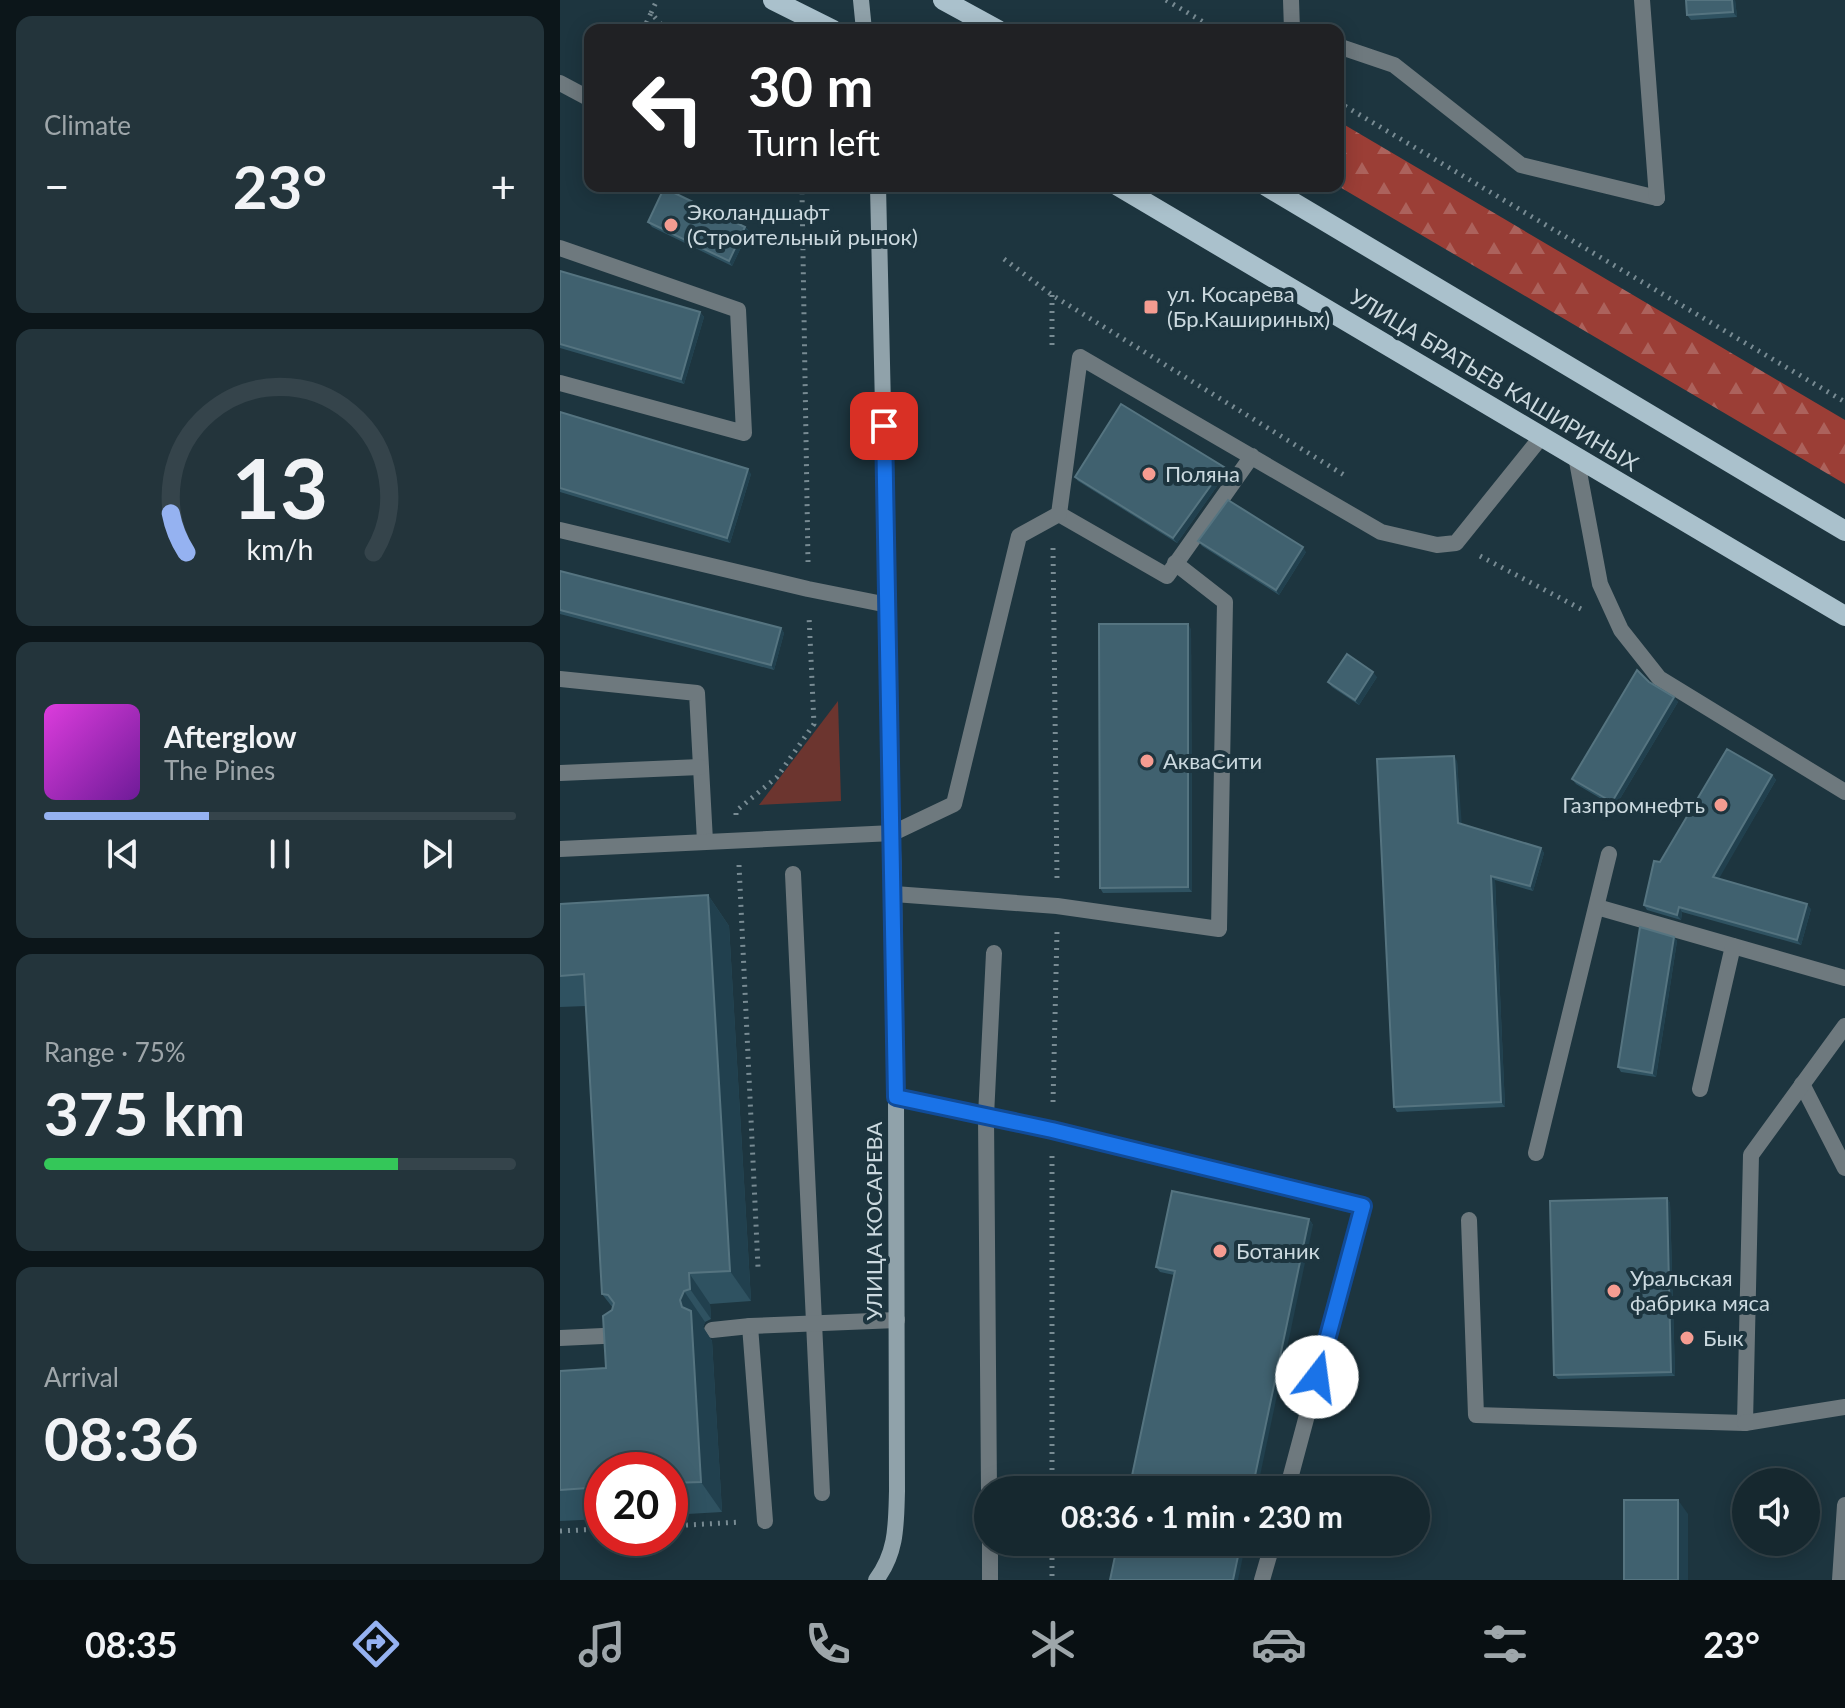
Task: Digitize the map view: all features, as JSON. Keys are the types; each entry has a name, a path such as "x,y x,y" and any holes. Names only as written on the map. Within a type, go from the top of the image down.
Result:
{"main road":[{"path":"773,0 821,24"},
{"path":"861,0 863,24"},
{"path":"943,0 987,24"},
{"name":"УЛИЦА КОСАРЕВА","path":"876,1580 893,1549 896,1522 897,1320 893,833 878,192"},
{"name":"УЛИЦА БРАТЬЕВ КАШИРИНЫХ","path":"1128,192 1845,616"},
{"path":"1276,192 1845,531"}],"street":[{"path":"1291,0 1292,24"},
{"path":"1344,48 1394,65 1521,165 1657,198 1642,0"},
{"path":"560,83 584,96"},
{"path":"560,248 738,310 744,433 560,383"},
{"path":"1059,514 1080,357 1381,532 1437,545 1456,543 1542,436"},
{"path":"1059,514 1167,576 1252,456"},
{"path":"1576,456 1600,584 1621,630 1659,678 1845,792"},
{"path":"560,849 893,833 954,804 1019,536 1059,514"},
{"path":"560,530 888,605"},
{"path":"894,894 1057,906 1219,929 1225,602 1175,563"},
{"path":"560,679 697,693 705,841"},
{"path":"560,773 700,767"},
{"path":"1536,1153 1609,854"},
{"path":"793,874 822,1493"},
{"path":"1597,907 1845,978"},
{"path":"1700,1089 1733,946"},
{"path":"989,1476 986,1116 994,953"},
{"path":"1745,1423 1751,1155 1845,1026"},
{"path":"1802,1084 1845,1168"},
{"path":"896,1097 1052,1130 1363,1206 1291,1476"},
{"path":"1469,1220 1476,1415 1745,1423 1845,1407"},
{"path":"712,1330 897,1320"},
{"path":"750,1326 765,1521"},
{"path":"560,1338 624,1335"},
{"path":"1840,1580 1845,1505"},
{"path":"990,1556 990,1580"},
{"path":"1262,1580 1269,1556"}],"path":[{"path":"646,24 657,0"},
{"path":"1166,0 1207,24"},
{"path":"651,13 661,24"},
{"path":"1344,106 1845,402"},
{"path":"758,1267 736,811 777,777 814,724 808,589 802,192"},
{"path":"1004,259 1052,295 1348,477"},
{"path":"1456,543 1621,630"},
{"path":"688,1525 765,1521"},
{"path":"560,1531 584,1530"},
{"path":"1052,1556 1052,1580"}],"shaded area":[{"path":"838,701 841,801 759,805"}],"green space":[{"path":"1344,125 1845,420 1845,484 1344,190"}],"building":[{"path":"1686,0 1732,0 1733,12 1687,15"},
{"path":"662,192 672,192 745,227 729,261 648,222"},
{"path":"560,271 700,312 681,379 560,344"},
{"path":"1121,404 1224,467 1173,538 1075,477"},
{"path":"560,412 748,469 727,538 560,488"},
{"path":"1228,500 1303,547 1276,590 1198,541"},
{"path":"560,571 781,628 771,665 560,610"},
{"name":"АкваСити","path":"1099,624 1188,624 1188,887 1100,888"},
{"path":"1347,654 1373,672 1355,700 1328,682"},
{"path":"1637,670 1649,682 1674,697 1612,802 1572,779"},
{"path":"1727,749 1772,775 1713,877 1807,904 1797,940 1679,907 1677,915 1644,905 1654,861 1660,862"},
{"path":"1454,756 1458,823 1541,848 1530,886 1491,876 1501,1102 1394,1107 1377,759"},
{"path":"708,895 730,1271 689,1273 690,1289 684,1291 680,1300 682,1307 691,1311 701,1482 688,1482 688,1452 584,1452 584,1488 560,1490 560,1371 606,1368 603,1316 612,1310 614,1303 608,1295 602,1294 584,974 560,976 560,904"},
{"path":"1640,927 1674,937 1652,1073 1618,1067"},
{"path":"1172,1191 1309,1219 1255,1476 1132,1476 1175,1271 1156,1267"},
{"name":"Уральская фабрика мяса","path":"1667,1198 1671,1372 1554,1375 1550,1201"},
{"path":"1624,1500 1678,1500 1678,1580 1624,1580"},
{"path":"1115,1556 1238,1556 1233,1580 1110,1580"}],"place":[{"name":"Эколандшафт (Строительный рынок)","path":"671,225"},
{"name":"ул. Косарева (Бр.Кашириных)","path":"1151,307"},
{"name":"Поляна","path":"1149,474"},
{"name":"АкваСити","path":"1147,761"},
{"name":"Газпромнефть","path":"1721,805"},
{"name":"Ботаник","path":"1220,1251"},
{"name":"Уральская фабрика мяса","path":"1614,1291"},
{"name":"Бык","path":"1687,1338"}],"route":[{"path":"884,426 896,1097 1052,1130 1363,1206 1317,1377"}]}
